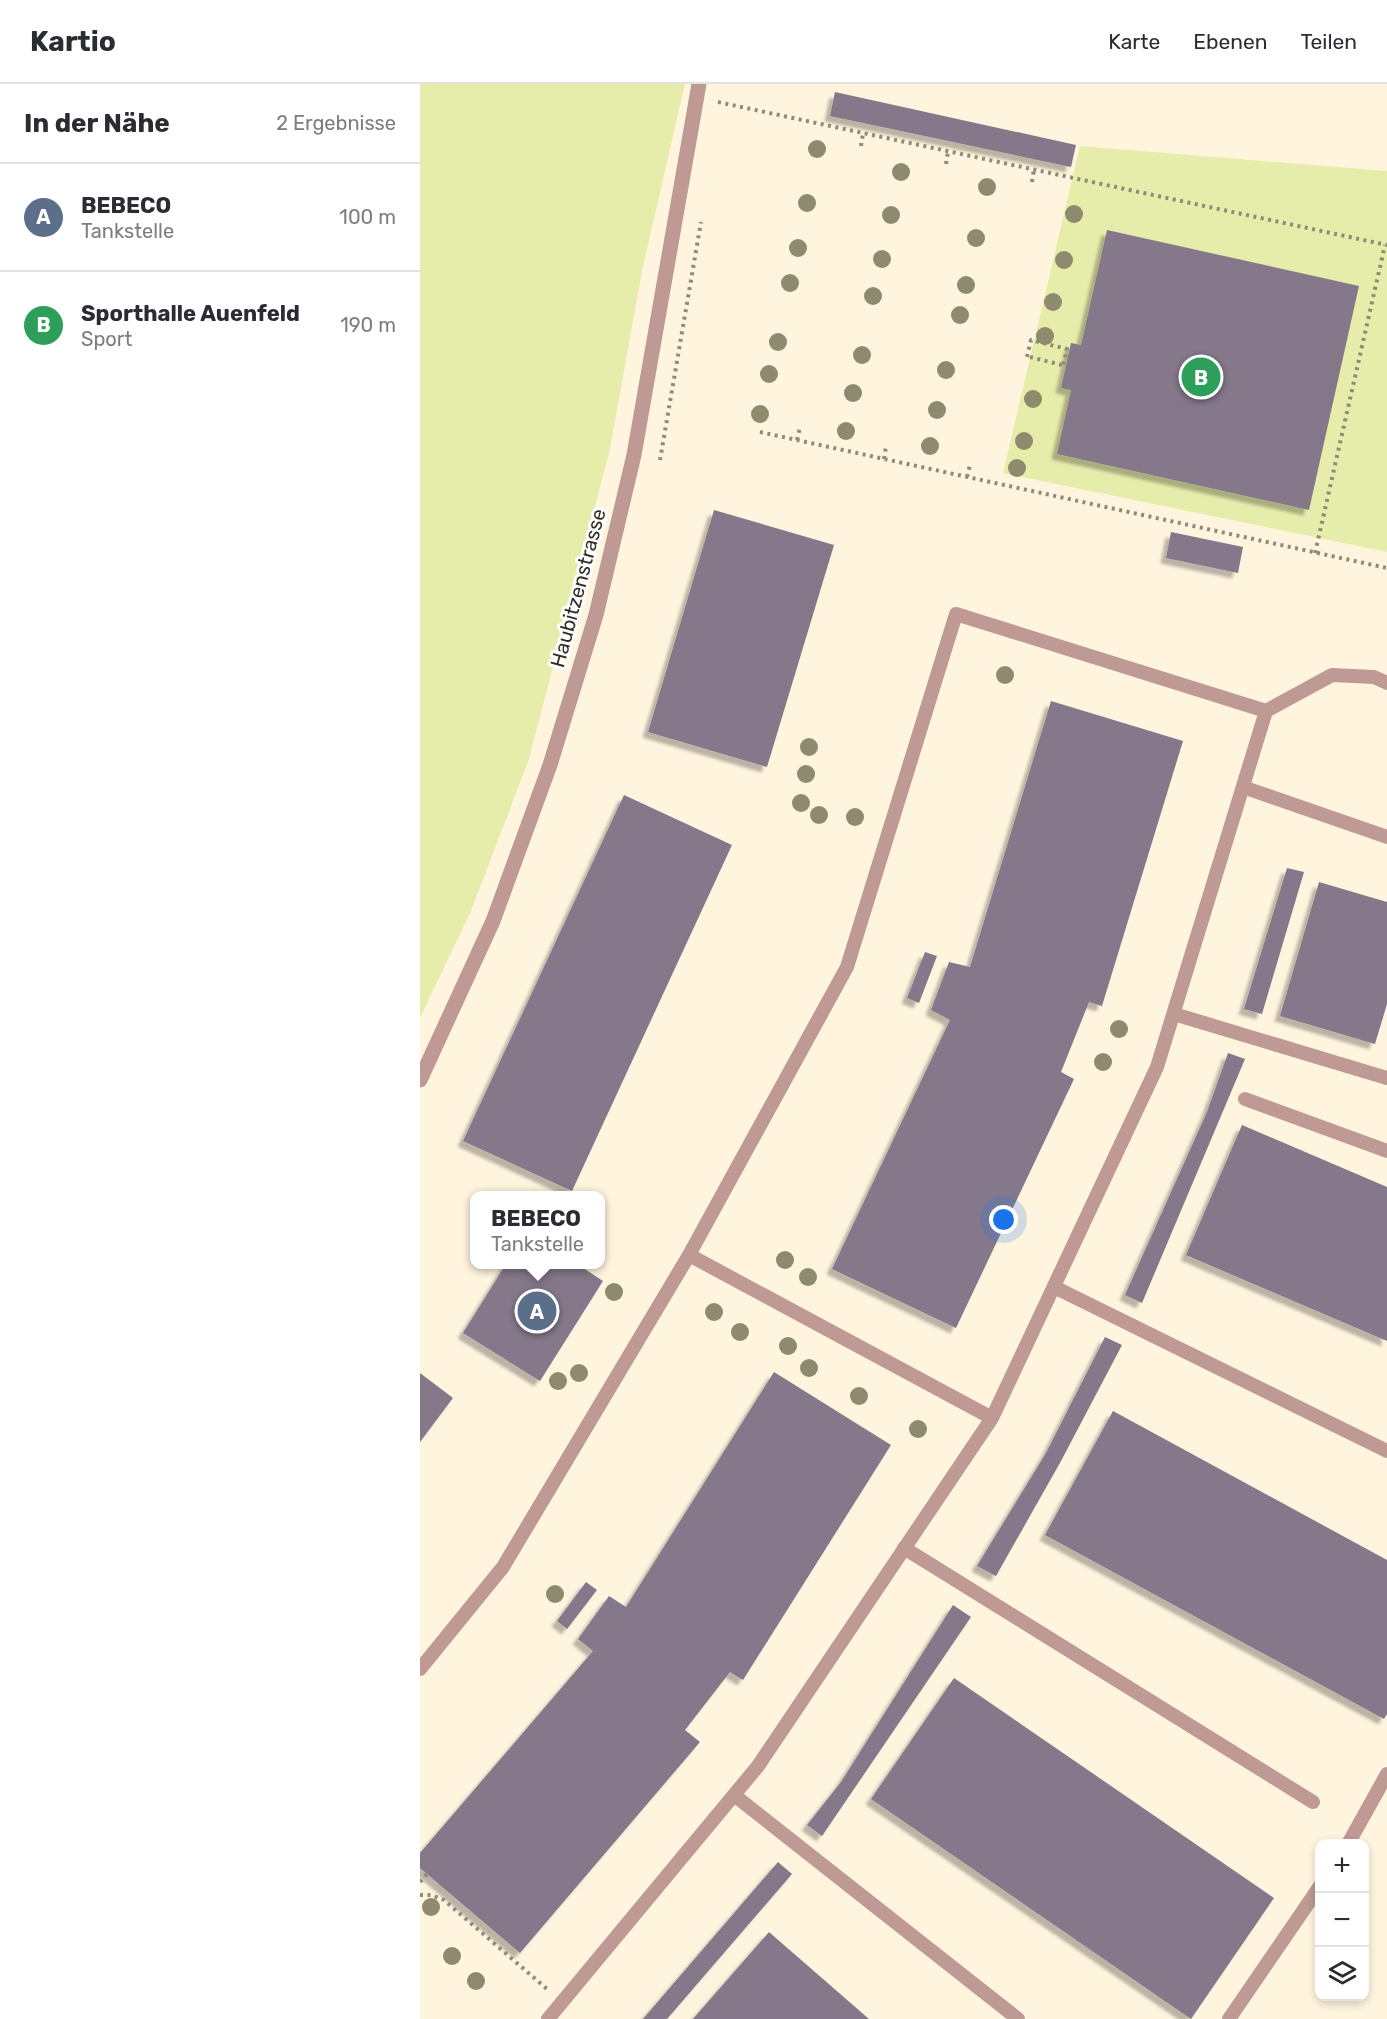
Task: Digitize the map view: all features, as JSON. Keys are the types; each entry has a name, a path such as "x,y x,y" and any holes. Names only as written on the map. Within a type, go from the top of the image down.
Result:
{"street":[{"name":"Haubitzenstrasse","path":"420,1080 493,921 550,765 596,615 634,455 697,91"}],"lane":[{"path":"420,1669 503,1567 689,1255 847,967 956,614 1266,711"},
{"path":"557,2013 758,1766 992,1418 1157,1067 1266,711 1332,675 1374,677 1387,683"},
{"path":"1243,787 1387,837"},
{"path":"1174,1014 1387,1078"},
{"path":"1245,1099 1387,1151"},
{"path":"689,1255 992,1418"},
{"path":"1054,1287 1387,1451"},
{"path":"904,1548 1313,1802"},
{"path":"1351,1839 1387,1774"},
{"path":"734,1795 1018,2019"},
{"path":"1229,2019 1315,1893"}],"path":[{"path":"697,91 720,103 1386,245 1315,553"},
{"path":"718,114 722,93"},
{"path":"861,146 863,133"},
{"path":"946,164 948,151"},
{"path":"1032,182 1034,169"},
{"path":"660,460 702,215"},
{"path":"1032,340 1067,349 1065,365 1029,357 1032,340"},
{"path":"797,440 800,427"},
{"path":"760,432 1387,568"},
{"path":"884,459 886,446"},
{"path":"967,477 970,465"},
{"path":"420,1882 427,1874"},
{"path":"420,1895 431,1895 444,1900 557,2013"}],"green space":[{"path":"420,84 685,84 642,271 610,449 529,759 471,911 420,1018"},
{"path":"1080,146 1387,171 1387,552 1003,473"}],"building":[{"path":"835,92 1076,145 1071,167 830,116"},
{"path":"1107,230 1359,286 1309,510 1057,454 1071,390 1061,388 1071,343 1081,345"},
{"path":"714,510 834,545 767,767 648,732"},
{"path":"1171,532 1243,547 1238,573 1166,558"},
{"path":"1051,701 1183,741 1102,1006 1089,1002 1061,1072 1074,1079 956,1328 832,1269 950,1020 931,1010 949,962 970,967"},
{"path":"624,795 732,845 572,1191 463,1141"},
{"path":"1287,868 1304,872 1262,1014 1244,1009"},
{"path":"1319,882 1387,902 1387,1004 1375,1044 1280,1016"},
{"path":"925,952 937,956 919,1003 907,998"},
{"path":"1228,1053 1245,1059 1142,1303 1125,1295 1207,1112"},
{"path":"1242,1125 1387,1187 1387,1341 1186,1255"},
{"path":"503,1269 585,1269 603,1281 540,1381 463,1333"},
{"path":"1105,1337 1122,1345 1061,1461 996,1576 977,1566 1046,1453"},
{"path":"774,1372 891,1445 743,1680 730,1672 685,1730 700,1742 520,1953 420,1868 420,1853 593,1651 578,1639 609,1596 626,1607"},
{"path":"420,1373 453,1398 420,1442"},
{"path":"1113,1411 1387,1560 1387,1714 1384,1719 1045,1535"},
{"path":"586,1582 597,1590 567,1629 557,1621"},
{"path":"953,1605 971,1617 822,1836 807,1825 841,1782"},
{"path":"954,1678 1274,1898 1191,2019 871,1799"},
{"path":"778,1862 792,1874 667,2019 643,2019"},
{"path":"769,1932 869,2019 693,2019"}],"place":[{"name":"Sporthalle Auenfeld","path":"1201,377"},
{"name":"BEBECO","path":"537,1311"}]}
